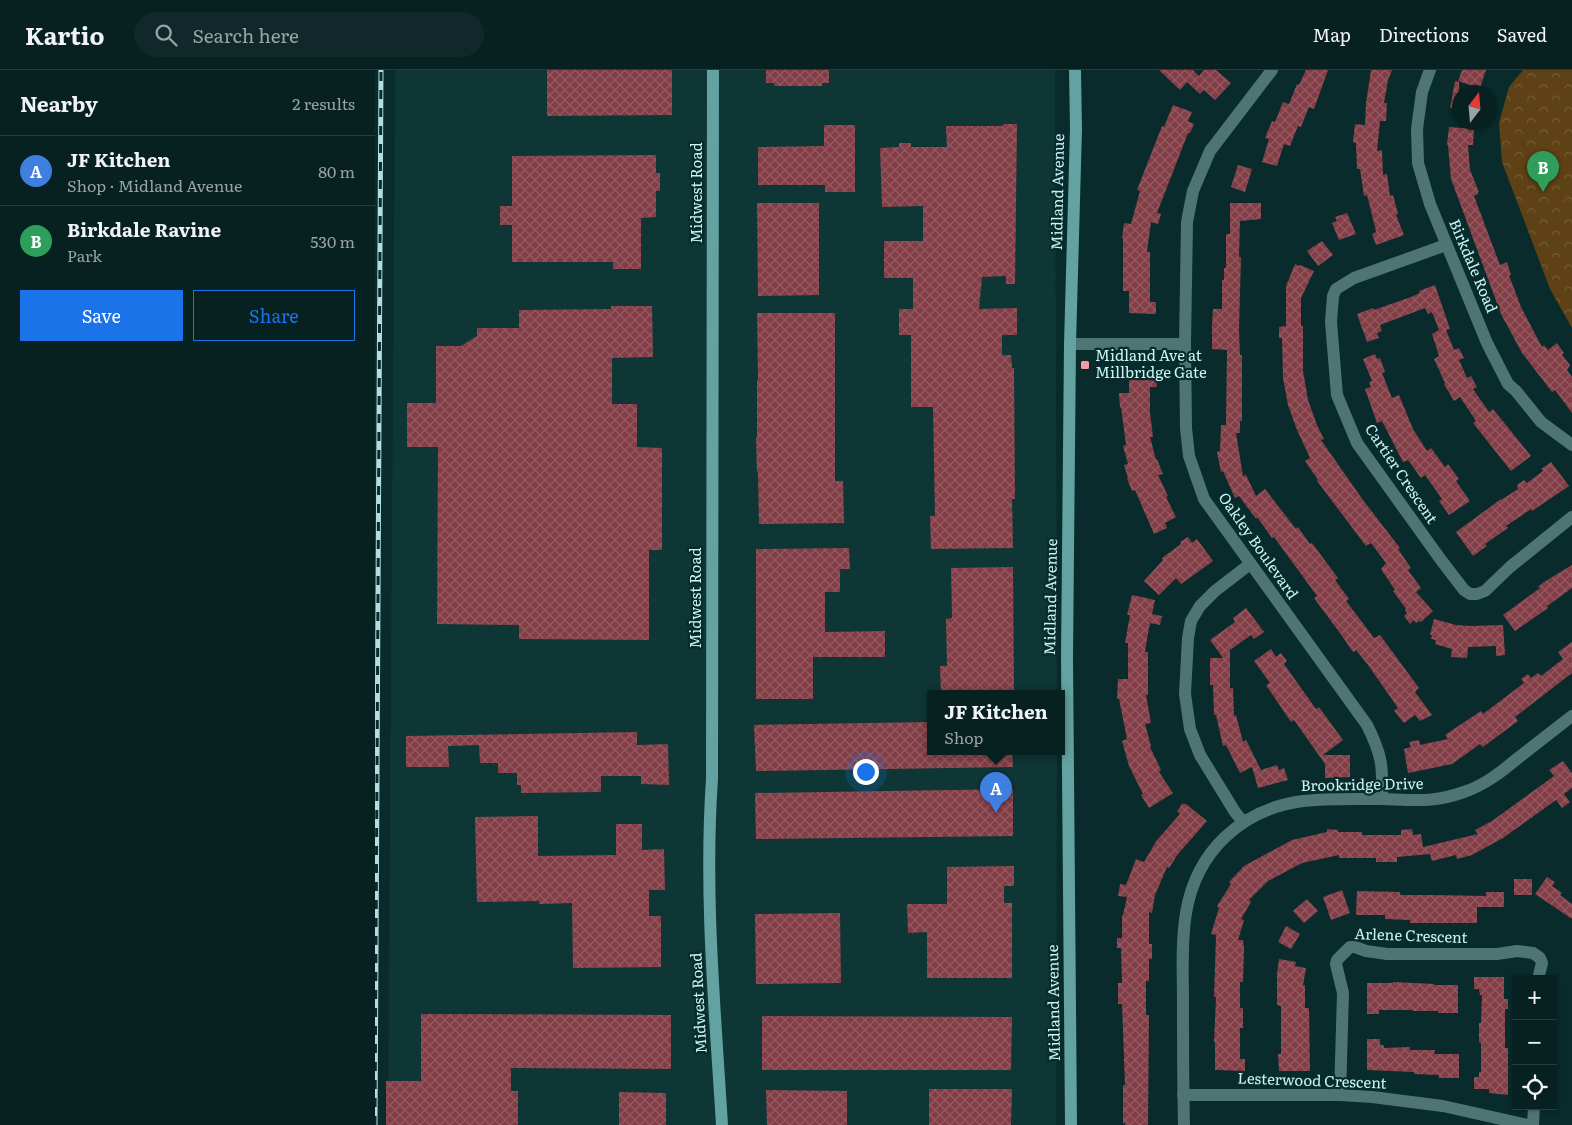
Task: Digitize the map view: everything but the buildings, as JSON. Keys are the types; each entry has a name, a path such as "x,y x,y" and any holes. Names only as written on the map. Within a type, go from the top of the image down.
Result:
{"main road":[{"name":"Midwest Road","path":"713,70 712,779 709,819 709,909 722,1125"},
{"name":"Midland Avenue","path":"1071,1125 1067,657 1070,344 1076,129 1075,70"}],"street":[{"name":"Oakley Boulevard","path":"1272,70 1210,151 1193,191 1187,222 1185,344 1186,428 1189,456 1204,499 1367,725 1377,744 1381,762 1382,799"},
{"name":"Birkdale Road","path":"1429,70 1421,92 1417,129 1418,163 1430,204 1487,343 1508,384 1517,392 1541,422 1572,445"},
{"name":"Cartier Crescent","path":"1446,245 1354,278 1336,289 1333,296 1331,322 1337,395 1357,443 1441,560 1464,590 1470,594 1485,591 1510,567 1572,517"},
{"path":"1070,344 1185,344"},
{"path":"1243,822 1200,755 1190,729 1185,694 1188,638 1191,621 1200,606 1215,591 1250,564"},
{"name":"Brookridge Drive","path":"1184,1125 1183,952 1186,912 1193,888 1205,862 1220,842 1243,822 1283,805 1299,802 1382,799 1424,801 1465,792 1497,775 1571,720"},
{"name":"Arlene Crescent","path":"1340,1095 1343,993 1335,964 1350,948 1355,947 1366,951 1387,954 1497,954 1517,951 1533,952 1540,958 1542,963 1540,975"},
{"name":"Lesterwood Crescent","path":"1183,1095 1340,1095 1372,1097 1422,1103 1528,1125"},
{"path":"1533,1125 1534,1110"}],"shaded area":[{"path":"395,70 1055,70 1057,690 927,690 927,755 1057,755 1056,1125 388,1125"}],"green space":[{"path":"1523,70 1572,70 1572,328 1550,289 1502,162 1499,123 1509,87"}],"railway":[{"path":"375,1125 381,70"}],"place":[{"name":"Birkdale Ravine","path":"1543,192"},
{"name":"Midland Ave at Millbridge Gate","path":"1085,365"},
{"name":"JF Kitchen","path":"996,813"}]}
